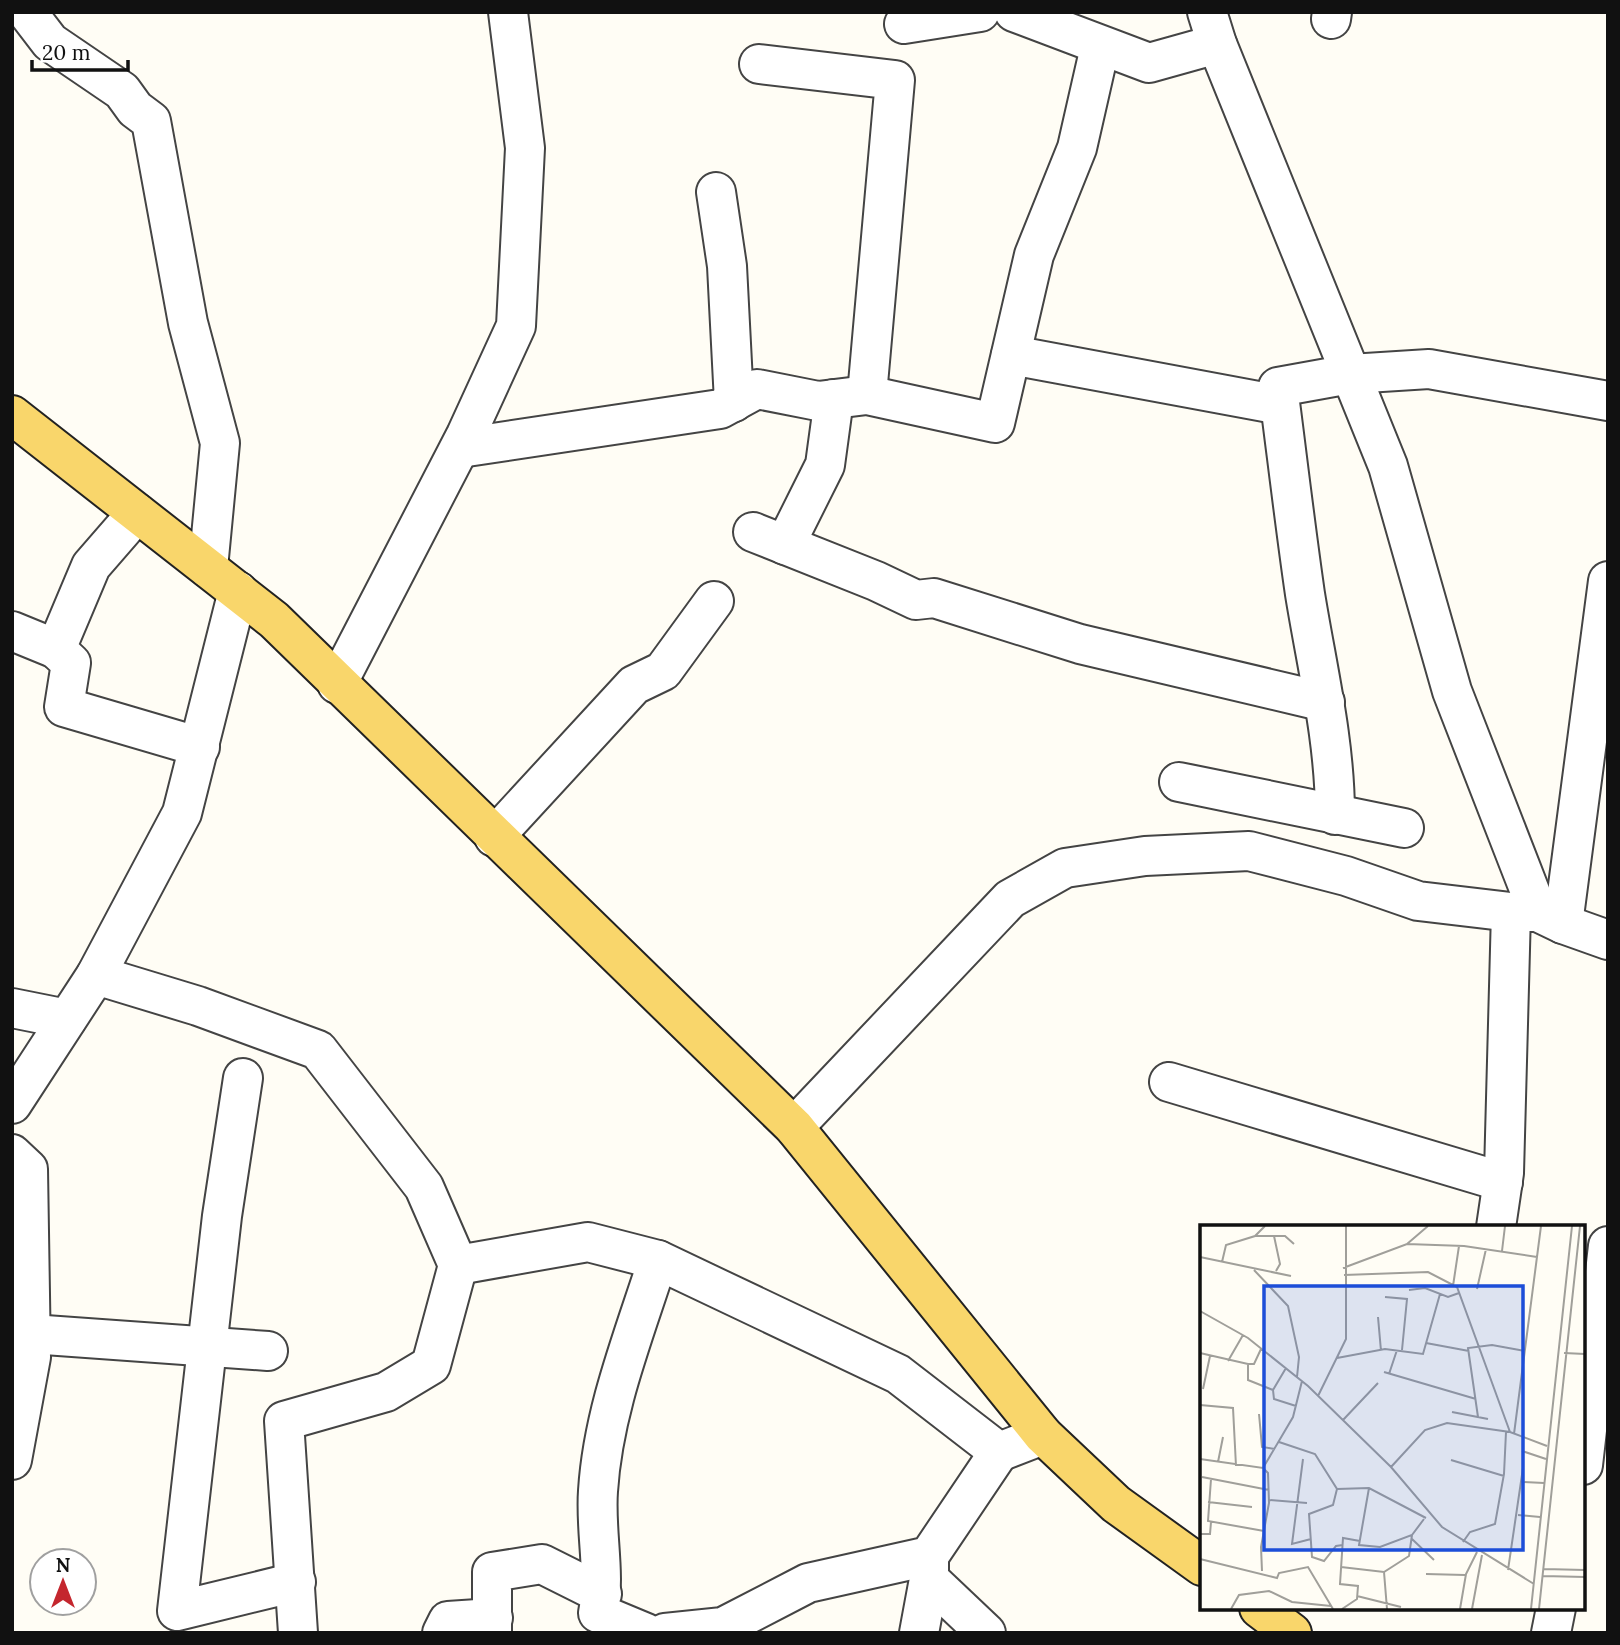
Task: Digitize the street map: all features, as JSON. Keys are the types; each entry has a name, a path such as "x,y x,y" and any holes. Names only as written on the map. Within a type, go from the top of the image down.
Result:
{"main road":[{"path":"12,415 274,620 794,1127 1043,1435 1116,1504 1200,1565"},
{"path":"1262,1610 1292,1633"}],"street":[{"path":"27,12 50,42 121,91 135,109 151,121 188,323 219,443 208,568"},
{"path":"337,684 460,448 516,326 525,148 508,12"},
{"path":"904,24 980,12"},
{"path":"1014,12 1149,64 1212,28 1388,466 1452,691 1537,916"},
{"path":"460,448 720,409 757,389 818,401 850,397 995,423 1034,255 1077,148 1100,47"},
{"path":"759,64 895,80 850,397 825,465 769,538 916,600 934,598 1080,644 1325,702"},
{"path":"716,192 727,266 733,402"},
{"path":"1011,355 1280,405"},
{"path":"1346,876 1351,818 1335,787 1325,702 1305,593 1278,387 1350,374 1429,369 1608,401"},
{"path":"56,649 91,566 138,513"},
{"path":"1496,1225 1503,1182 1510,1056 1608,581"},
{"path":"12,1104 96,975 182,813 238,591"},
{"path":"494,837 634,685 663,671 714,601"},
{"path":"12,631 56,649 71,663 64,707 200,747"},
{"path":"1179,782 1404,828"},
{"path":"794,1127 1010,899 1065,868 1145,856 1249,851 1346,876 1418,901 1537,916 1608,940"},
{"path":"96,975 198,1006 318,1050 424,1187 458,1265 431,1365 386,1392 284,1421 299,1633"},
{"path":"12,1008 67,1019"},
{"path":"243,1078 222,1216 177,1611 296,1582"},
{"path":"1169,1082 1503,1182"},
{"path":"12,1154 28,1169 21,1268 31,1334 31,1357 12,1460"},
{"path":"458,1265 588,1242 658,1259 898,1374 999,1452"},
{"path":"1593,1443 1608,1246"},
{"path":"646,1633 598,1614 602,1594 598,1491 615,1391 658,1259"},
{"path":"31,1334 268,1351"},
{"path":"919,1633 929,1568 999,1452 1043,1435"},
{"path":"442,1633 448,1621 493,1625 492,1572 542,1564 602,1594"},
{"path":"665,1633 723,1627 808,1583 929,1568"},
{"path":"929,1568 986,1633"},
{"path":"1551,1633 1556,1610"}]}
